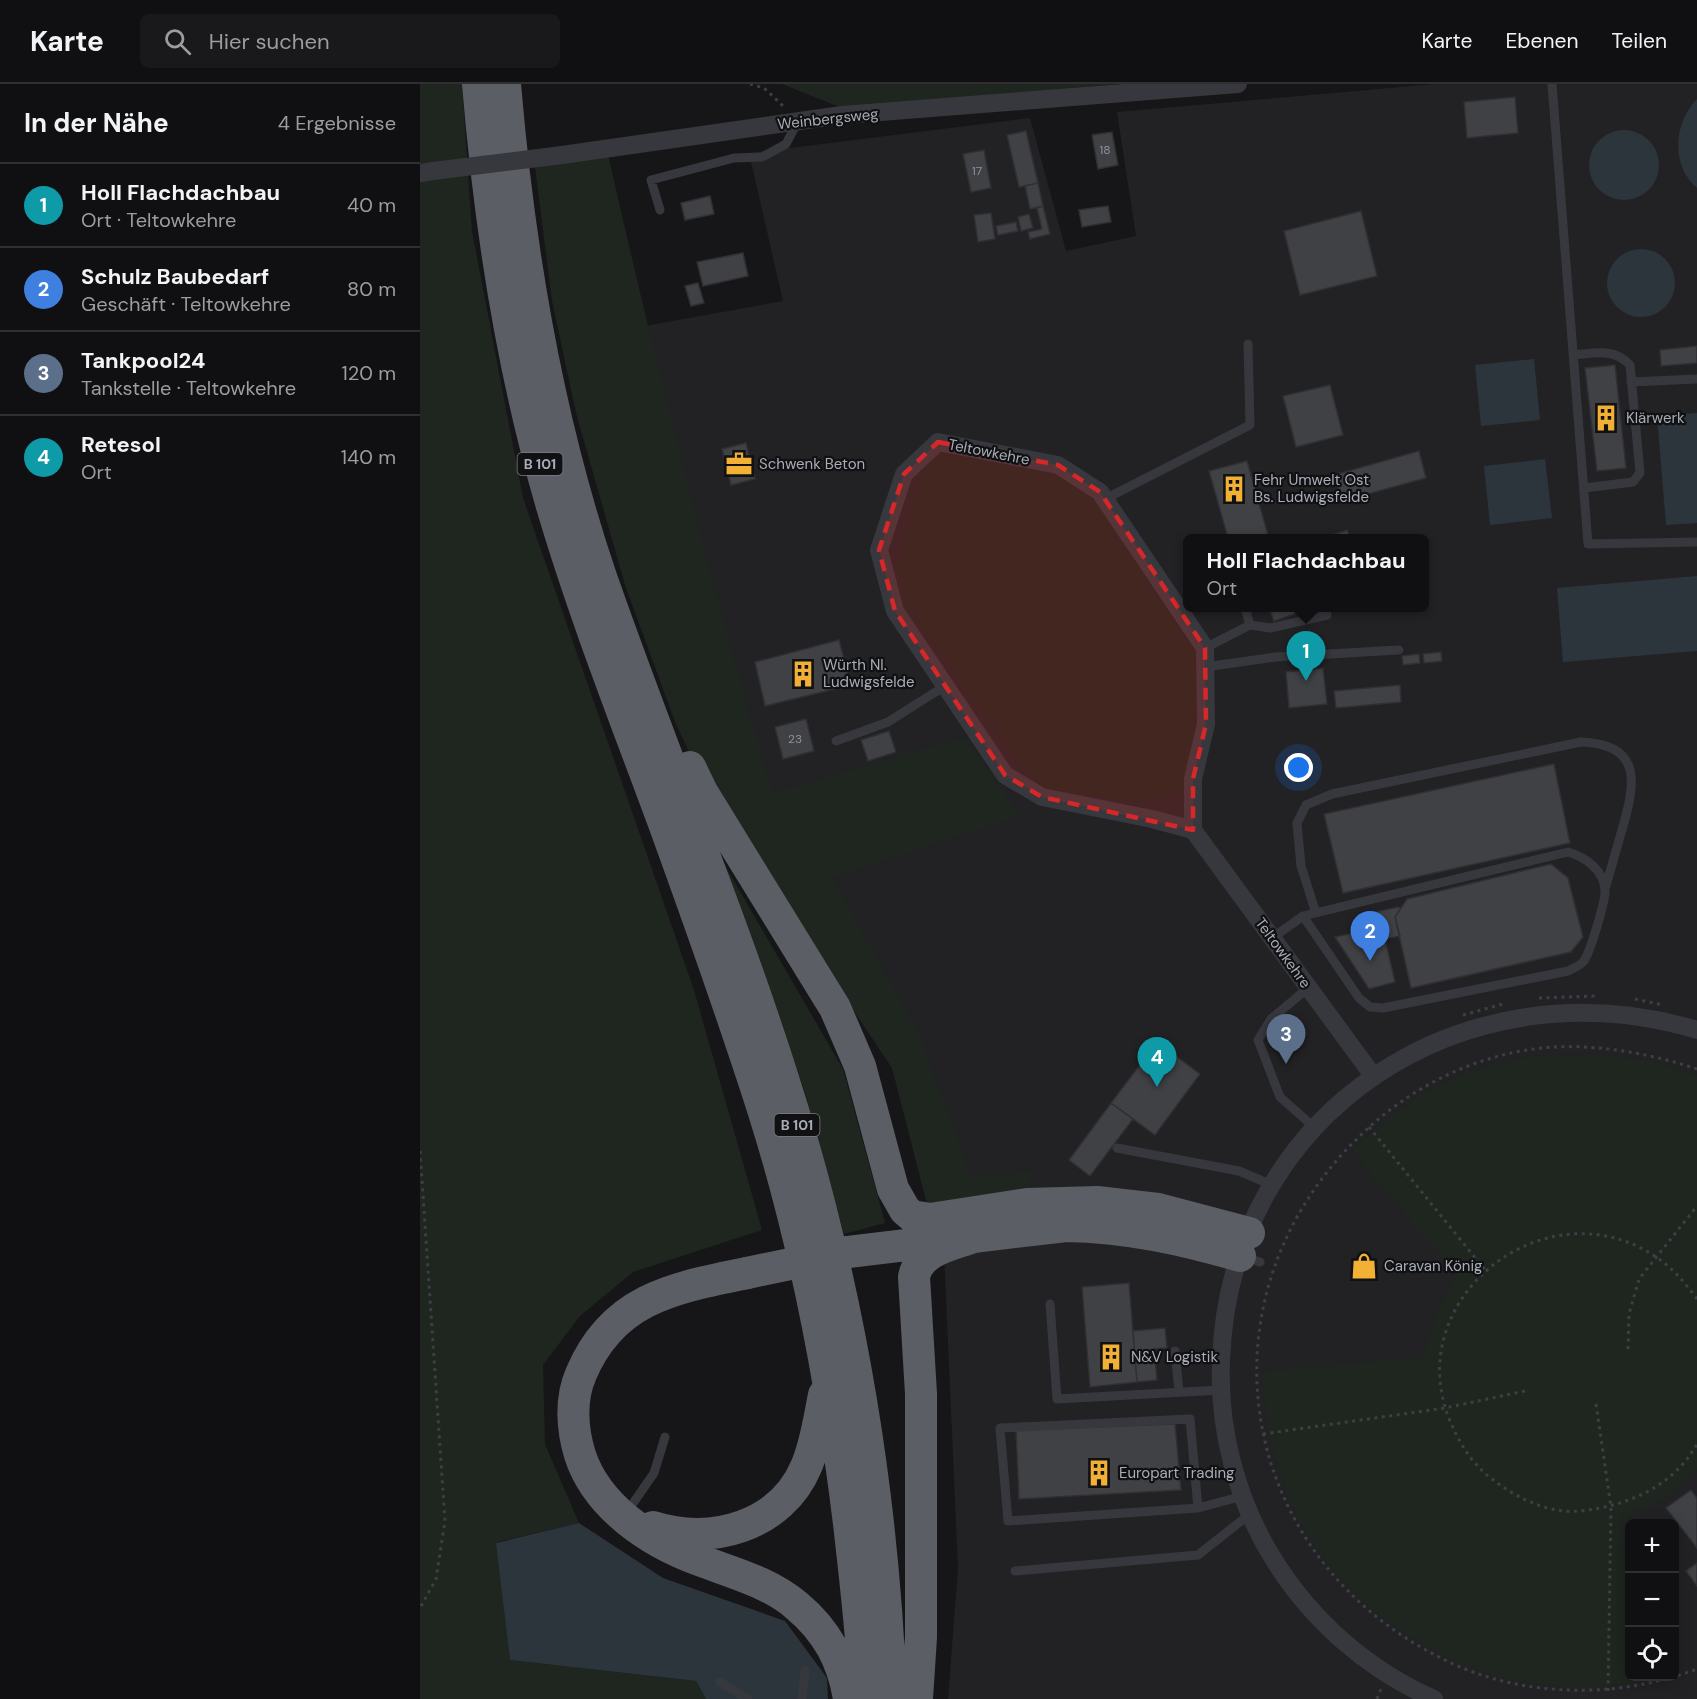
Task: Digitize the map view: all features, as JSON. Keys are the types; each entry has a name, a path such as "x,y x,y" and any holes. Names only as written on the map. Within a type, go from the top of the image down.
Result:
{"highway":[{"name":"B 101","path":"478,84 490,203 503,291 541,467 595,640 665,828 762,1107 790,1204 828,1371 839,1435 865,1699"},
{"name":"B 101","path":"505,84 520,224 541,349 572,478 601,576 743,956 802,1139 824,1222 844,1309 873,1485 883,1571 891,1699"},
{"path":"601,576 702,792 818,979 849,1037 870,1093 891,1181 899,1202 912,1216 972,1226 1101,1227 1252,1246"},
{"path":"849,1699 844,1675 834,1647 817,1624 797,1606 775,1590 750,1578 673,1550 624,1516 594,1485 577,1446 573,1412 579,1378 585,1364 606,1332 621,1318 652,1298 687,1286 972,1226"},
{"path":"917,1699 921,1637 921,1394 914,1277 916,1268 927,1256 972,1226"},
{"path":"624,1516 659,1529 702,1535 747,1526 766,1515 784,1500 806,1469 817,1434 828,1371"}],"street":[{"name":"Weinbergsweg","path":"426,172 798,121 1238,84"},
{"name":"Teltowkehre","path":"1205,648 1100,492 1058,465 938,442 904,474 879,550 895,611 1005,775 1042,797 1152,819 1193,830 1374,1077"},
{"path":"1193,830 1193,779 1206,724 1205,648"},
{"path":"1427,1698 1401,1692 1346,1644 1311,1609 1282,1572 1250,1514 1243,1496 1228,1444 1221,1390 1225,1316 1272,1185 1315,1128 1342,1102 1374,1077 1437,1041 1481,1025 1522,1016 1568,1011 1615,1012 1656,1019 1697,1030"}],"lane":[{"path":"1552,84 1588,544 1697,542"},
{"path":"660,210 651,180 734,158 762,157 786,144 798,121"},
{"path":"1105,499 1250,425 1248,344"},
{"path":"1574,355 1612,352 1622,356 1630,365 1640,473 1633,482 1584,488"},
{"path":"1631,382 1697,379"},
{"path":"1246,612 1250,625"},
{"path":"1205,648 1250,625 1270,628 1327,615"},
{"path":"1205,667 1276,657 1399,650"},
{"path":"836,741 888,722 945,686"},
{"path":"1304,916 1359,998 1370,1007 1383,1008 1568,971 1582,963 1591,949 1630,801 1634,781 1629,765 1617,751 1601,743 1581,742 1332,794 1306,805 1297,823 1301,866 1316,913"},
{"path":"1272,938 1304,916 1568,852 1585,857 1596,870 1605,889"},
{"path":"1308,988 1271,1019 1258,1040 1280,1097 1315,1128"},
{"path":"1117,1148 1239,1171 1272,1185"},
{"path":"1050,1304 1056,1399 1221,1390"},
{"path":"1175,1351 1179,1392"},
{"path":"1198,1508 1190,1419 1000,1428 1008,1521 1198,1508 1243,1496"},
{"path":"624,1516 654,1473 665,1437"},
{"path":"1015,1571 1198,1555 1250,1514"},
{"path":"802,1699 805,1670"},
{"path":"720,1682 748,1699"}],"path":[{"path":"750,84 764,88 798,121"},
{"path":"1536,998 1605,996"},
{"path":"1624,998 1673,1007"},
{"path":"1460,1016 1508,1003"},
{"path":"1697,1069 1662,1058 1597,1048 1541,1048 1482,1062 1438,1078 1391,1107 1341,1153 1317,1183 1297,1214 1278,1254 1262,1309 1256,1358 1258,1404 1263,1434 1284,1499 1305,1539 1336,1579 1369,1612 1411,1644 1473,1674 1526,1688 1573,1692 1608,1691 1647,1686 1697,1670"},
{"path":"1369,1127 1485,1270"},
{"path":"420,1151 445,1521 436,1579 420,1608"},
{"path":"1629,1349 1631,1299 1639,1279 1697,1206"},
{"path":"1697,1299 1680,1277 1656,1257 1629,1243 1599,1235 1568,1234 1538,1240 1510,1252 1485,1270 1464,1293 1450,1321 1441,1351 1440,1382 1445,1408 1460,1444 1481,1472 1509,1492 1541,1506 1576,1511 1611,1507 1642,1496 1669,1478 1697,1444"},
{"path":"1263,1434 1445,1408 1525,1391"},
{"path":"1596,1404 1611,1507 1608,1691"},
{"path":"1377,1699 1381,1689 1401,1692"}],"highlighted area":[{"path":"938,442 1058,465 1100,492 1205,648 1206,724 1193,779 1193,830 1042,797 1005,775 895,611 879,550 904,474"}],"shaded area":[{"path":"420,84 462,84 472,231 523,498 694,990 762,1230 633,1272 580,1316 543,1365 545,1444 579,1523 497,1542 510,1660 696,1681 706,1699 420,1699"},
{"path":"782,84 1118,84 842,108"},
{"path":"1436,84 1697,84 1697,1699 948,1699 958,1568 943,1230 904,1070 780,881 582,343 651,325 783,301 749,153 1030,118 1066,251 1136,236 1117,112"},
{"path":"1697,99 1697,188 1682,168 1678,144 1684,119 1689,108"},
{"path":"1617,130 1631,130 1644,136 1653,145 1659,158 1657,178 1649,190 1631,200 1617,200 1604,194 1595,185 1589,172 1589,158 1595,145 1604,136"},
{"path":"607,150 684,473 773,793 964,737 1020,816 832,878 919,1033 971,1177 1033,1171 1028,1192 929,1212 892,1068 739,839 703,781 675,722 625,585 576,413 552,301 534,159"},
{"path":"1641,249 1654,252 1665,259 1672,270 1675,283 1672,296 1665,307 1654,314 1641,317 1628,314 1617,307 1610,296 1607,283 1610,270 1617,259 1628,252"},
{"path":"1534,359 1540,420 1481,426 1475,365"},
{"path":"1697,413 1697,523 1666,525 1657,416"},
{"path":"938,455 959,456 1060,476 1087,492 1106,516 1194,650 1197,687 1192,760 1185,788 1175,795 1136,802 1047,789 1020,764 908,607 897,569 921,474"},
{"path":"1545,459 1552,518 1490,525 1484,466"},
{"path":"1697,576 1697,651 1563,662 1557,588"},
{"path":"723,862 843,1069 885,1223 844,1234 803,1086"},
{"path":"1537,1055 1598,1056 1660,1064 1697,1077 1697,1469 1672,1492 1621,1520 1625,1553 1625,1681 1639,1681 1639,1683 1559,1687 1508,1679 1469,1667 1397,1628 1364,1602 1336,1573 1311,1540 1285,1489 1275,1457 1262,1372 1424,1357 1437,1315 1457,1276 1352,1150 1408,1104 1456,1078 1497,1064"},
{"path":"579,1523 663,1578 785,1621 827,1678 828,1699 706,1699 696,1681 510,1660 496,1543"}],"building":[{"path":"1515,97 1518,133 1467,138 1464,102"},
{"path":"1026,131 1038,183 1019,187 1007,135"},
{"path":"1112,132 1118,165 1098,169 1092,135"},
{"path":"984,150 991,188 971,192 963,154"},
{"path":"1038,183 1043,206 1030,209 1025,186"},
{"path":"710,196 714,214 685,220 681,203"},
{"path":"1043,206 1050,234 1030,239 1028,232 1042,229 1037,208"},
{"path":"1108,206 1111,222 1082,227 1079,210"},
{"path":"1361,211 1377,276 1300,295 1284,231"},
{"path":"991,213 995,239 978,242 974,215"},
{"path":"1029,214 1033,228 1021,231 1018,217"},
{"path":"1016,222 1018,231 998,235 996,226"},
{"path":"743,253 748,276 703,286 697,262"},
{"path":"698,283 704,303 691,306 685,286"},
{"path":"1697,346 1697,363 1661,366 1660,350"},
{"name":"Klärwerk","path":"1615,365 1626,468 1597,471 1585,368"},
{"path":"1330,385 1343,435 1296,447 1283,396"},
{"name":"Schwenk Beton","path":"746,443 755,479 731,485 722,449"},
{"path":"1419,451 1426,478 1342,501 1334,475"},
{"name":"Fehr Umwelt Ost Bs. Ludwigsfelde","path":"1247,461 1268,534 1227,534 1209,471"},
{"path":"1347,530 1349,534 1336,534"},
{"path":"1271,612 1300,612 1274,621"},
{"name":"Würth Nl. Ludwigsfelde","path":"839,640 851,685 765,706 755,662"},
{"path":"1441,652 1442,661 1424,663 1423,654"},
{"path":"1419,654 1420,663 1403,665 1402,656"},
{"path":"1323,668 1327,704 1289,708 1286,672"},
{"path":"1400,685 1401,702 1336,708 1334,691"},
{"path":"806,719 814,751 783,759 775,727"},
{"path":"889,731 896,752 868,761 861,740"},
{"path":"1554,764 1570,843 1343,893 1324,814"},
{"path":"1551,864 1568,878 1583,937 1571,952 1411,988 1395,917 1407,899"},
{"path":"1401,908 1395,917 1400,936 1385,939 1395,982 1369,989 1335,937 1368,930 1370,913"},
{"path":"1157,1042 1200,1074 1155,1135 1111,1103"},
{"path":"1111,1103 1133,1119 1090,1176 1069,1160"},
{"name":"N&V Logistik","path":"1129,1283 1137,1382 1090,1387 1082,1287"},
{"path":"1165,1328 1167,1348 1154,1349 1157,1380 1137,1382 1133,1331"},
{"name":"Europart Trading","path":"1175,1424 1181,1490 1019,1499 1016,1430"},
{"path":"1691,1490 1697,1498 1697,1548 1679,1525 1679,1519 1675,1519 1666,1508"},
{"path":"1697,1563 1697,1586 1686,1571"}],"place":[{"name":"Klärwerk","path":"1606,418"},
{"name":"Schwenk Beton","path":"739,464"},
{"name":"Fehr Umwelt Ost Bs. Ludwigsfelde","path":"1234,489"},
{"name":"Würth Nl. Ludwigsfelde","path":"803,674"},
{"name":"Holl Flachdachbau","path":"1306,681"},
{"name":"Schulz Baubedarf","path":"1370,961"},
{"name":"Tankpool24","path":"1286,1064"},
{"name":"Retesol","path":"1157,1087"},
{"name":"Caravan König","path":"1364,1266"},
{"name":"N&V Logistik","path":"1111,1357"},
{"name":"Europart Trading","path":"1099,1473"}]}
